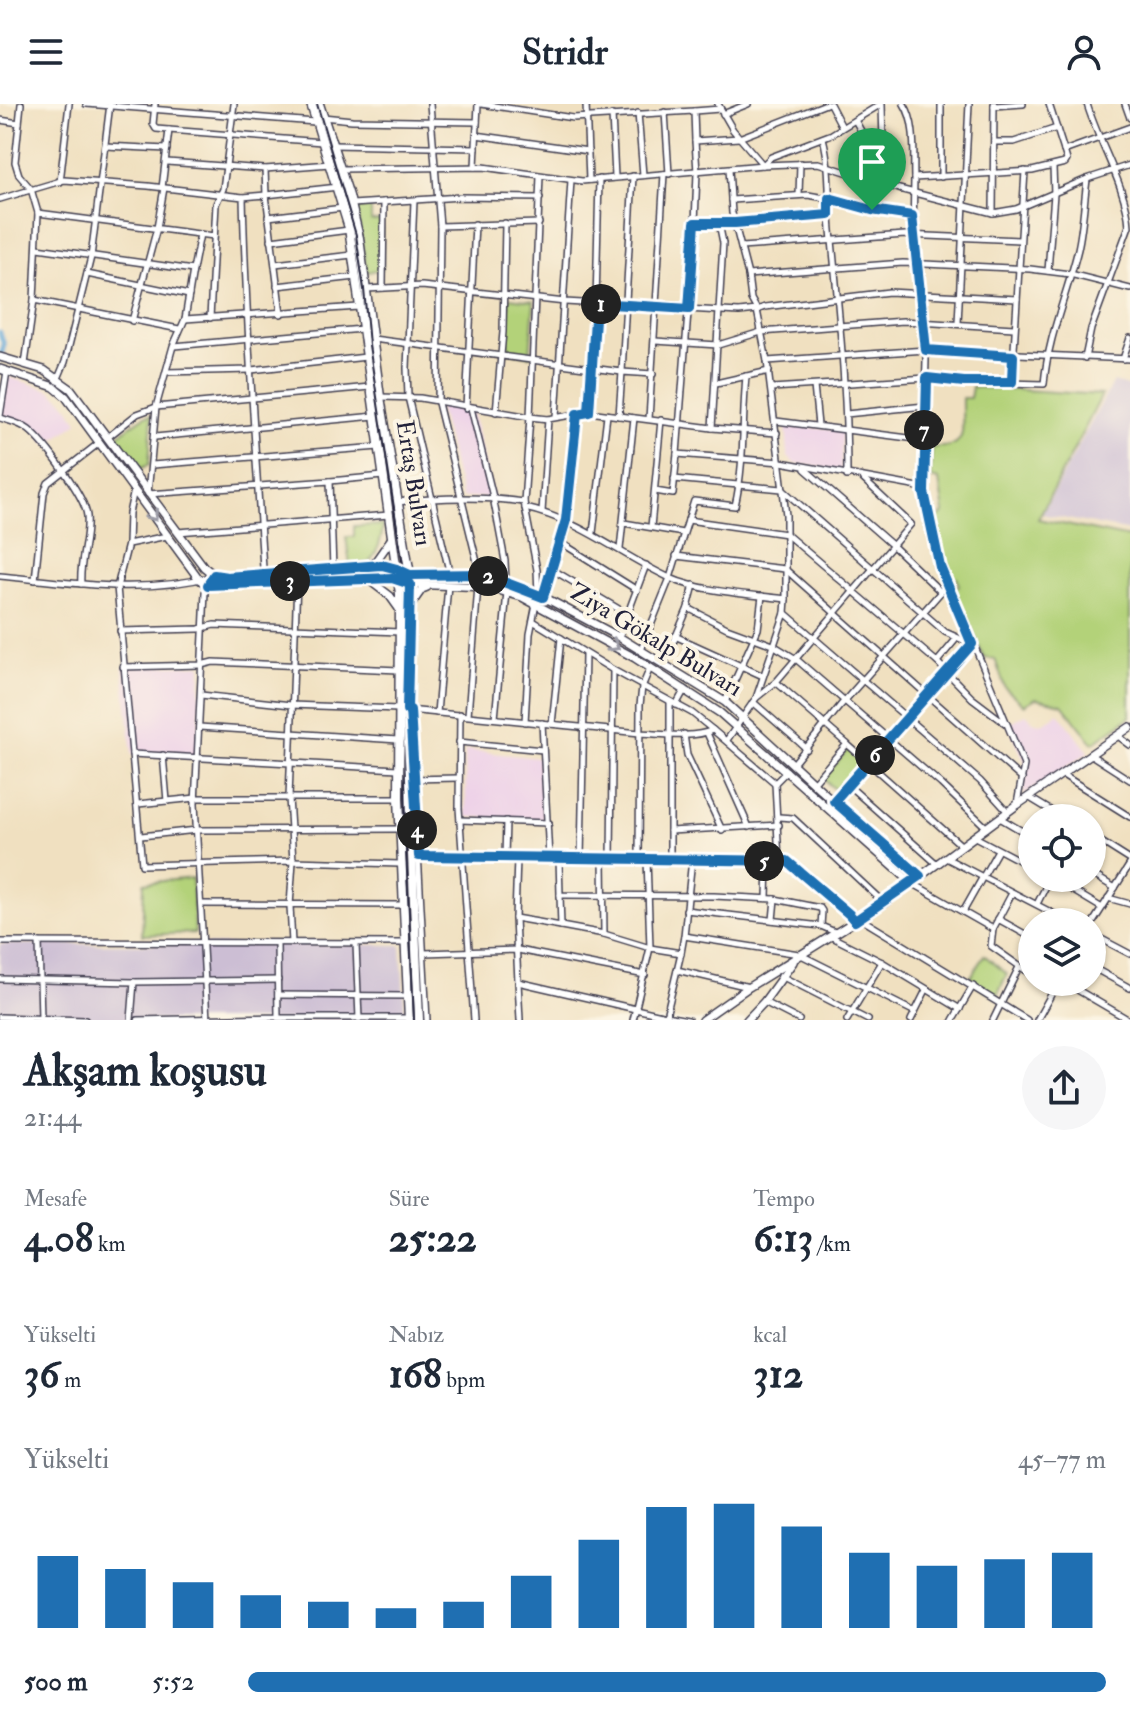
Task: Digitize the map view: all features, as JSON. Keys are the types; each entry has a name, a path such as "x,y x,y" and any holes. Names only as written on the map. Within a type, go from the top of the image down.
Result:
{"main road":[{"name":"Ertaş Bulvarı","path":"311,104 340,169 367,289 380,397 410,580 405,709 398,740 398,769 404,943 407,996 412,1019"},
{"name":"Ertaş Bulvarı","path":"319,104 320,120"},
{"name":"Ertaş Bulvarı","path":"328,144 330,164 348,206 359,307 397,569 401,613 399,670 411,779 420,953 412,1019"},
{"path":"4,358 58,378 71,389 204,567 214,575 227,577 372,566 397,569 410,580"},
{"path":"3,370 54,387 66,397 199,579 208,585 297,580 410,580"},
{"path":"372,566 392,538"},
{"path":"407,561 430,581 410,606"},
{"name":"Ziya Gökalp Bulvarı","path":"430,581 450,575 476,574 540,595 619,637 725,702 912,883"},
{"path":"368,579 390,596 401,613"},
{"name":"Ziya Gökalp Bulvarı","path":"410,580 507,592 536,604 650,668 685,689 813,783 920,876"},
{"path":"702,1020 799,954 884,903 1130,727"},
{"path":"747,1020 799,954"}],"street":[{"path":"21,104 16,168 31,189 38,213 34,300 25,364"},
{"path":"60,182 69,104"},
{"path":"86,104 155,106 233,116 477,122"},
{"path":"210,318 216,204 226,164 234,104"},
{"path":"430,104 440,226 438,403 478,566 476,574"},
{"path":"475,167 480,104 573,118 720,109 748,104"},
{"path":"586,104 589,180"},
{"path":"695,141 739,138 828,104 842,127"},
{"path":"763,165 771,157 823,138 882,104 884,183"},
{"path":"904,104 913,134 913,235 925,322 924,488 935,551 947,585 1024,765 1017,805"},
{"path":"941,104 941,177"},
{"path":"958,323 969,104"},
{"path":"993,213 994,105 1023,104"},
{"path":"914,178 1025,171 1065,163 1049,104"},
{"path":"1085,358 1091,329 1129,226 1129,215 1087,104"},
{"path":"1125,104 1130,118"},
{"path":"54,387 65,362 91,257 110,105"},
{"path":"155,106 153,127 169,130 328,144 476,148"},
{"path":"720,109 739,138 763,165"},
{"path":"655,491 673,494 681,424 695,223 697,172 694,111"},
{"path":"649,419 667,174 665,112"},
{"path":"638,113 643,175"},
{"path":"612,115 615,177"},
{"path":"0,120 19,123"},
{"path":"855,120 861,131 859,175"},
{"path":"1064,151 1130,127"},
{"path":"995,142 1014,142 1057,128"},
{"path":"132,321 157,228 169,130"},
{"path":"476,135 588,151"},
{"path":"823,138 829,165 829,215 842,355 847,476"},
{"path":"105,146 167,149"},
{"path":"167,162 265,169 330,164"},
{"path":"799,195 800,163"},
{"path":"340,169 475,167 589,180 800,163 829,165 993,213 1023,207 1087,179 1130,165"},
{"path":"1048,271 1053,167"},
{"path":"265,169 281,314"},
{"path":"729,169 735,223 751,299 757,310 772,388 786,534 785,613 754,700"},
{"path":"1012,382 1025,171"},
{"path":"540,176 524,505 540,595"},
{"path":"619,416 633,176"},
{"path":"589,412 599,179"},
{"path":"772,388 927,378 1044,384 1046,357 1078,248 1087,179"},
{"path":"556,417 571,180"},
{"path":"0,199 60,182 101,181 243,197 338,187"},
{"path":"731,200 799,195 829,198 872,210 912,216"},
{"path":"243,197 247,338 258,456 263,568"},
{"path":"268,217 439,198 540,198"},
{"path":"414,201 408,397 450,575"},
{"path":"383,288 384,202"},
{"path":"38,213 214,236"},
{"path":"695,223 829,215"},
{"path":"496,412 505,223"},
{"path":"440,226 539,223"},
{"path":"712,428 723,243 719,223"},
{"path":"475,224 468,408 493,497 506,582"},
{"path":"271,240 349,230"},
{"path":"200,234 185,319 173,346 156,407 148,494 383,476"},
{"path":"741,247 913,235 1020,240"},
{"path":"38,248 193,270"},
{"path":"275,264 353,255"},
{"path":"748,275 916,264 1048,271 1130,289"},
{"path":"87,274 189,295"},
{"path":"277,286 356,277"},
{"path":"367,289 440,287 565,302 720,312 889,292 1017,299"},
{"path":"34,300 179,329"},
{"path":"185,319 359,307"},
{"path":"655,341 718,345 761,332 838,325 925,322 1014,328"},
{"path":"173,346 362,329"},
{"path":"767,361 926,350 1126,359 1130,338"},
{"path":"373,339 653,374"},
{"path":"166,372 251,370 366,357"},
{"path":"3,370 0,417 30,430 86,506 81,584"},
{"path":"716,383 769,371"},
{"path":"641,650 670,578 694,501 735,506 744,429 746,376"},
{"path":"814,386 818,425"},
{"path":"108,437 137,414 156,407 370,387"},
{"path":"380,397 408,397 548,419 589,412 777,433"},
{"path":"846,414 925,406"},
{"path":"525,722 533,621 536,604 553,570 566,520 577,414"},
{"path":"593,533 607,415"},
{"path":"155,437 375,416"},
{"path":"620,549 634,418"},
{"path":"542,512 548,419"},
{"path":"651,527 661,420"},
{"path":"776,421 924,440"},
{"path":"35,580 44,493 48,483 99,442"},
{"path":"152,465 379,447"},
{"path":"677,454 781,462 924,488"},
{"path":"804,468 941,592"},
{"path":"727,740 754,700 776,682 911,524 862,478"},
{"path":"674,479 782,489 945,632 972,644"},
{"path":"330,481 333,569"},
{"path":"134,490 129,513 128,544 117,587 142,865 200,861 400,864"},
{"path":"396,502 493,497 566,520 670,578 694,585 786,599"},
{"path":"178,532 389,515"},
{"path":"688,520 786,534 937,662 972,698 1005,723"},
{"path":"624,523 683,533"},
{"path":"128,544 167,536"},
{"path":"560,542 637,590"},
{"path":"676,556 785,569 1022,779"},
{"path":"619,637 646,565"},
{"path":"553,570 627,614"},
{"path":"0,576 117,587 178,584 214,575"},
{"path":"207,1020 196,798 201,665 206,627 205,592 214,575"},
{"path":"292,943 290,906 293,861 289,798 297,580"},
{"path":"437,713 448,585"},
{"path":"664,665 688,608 694,585"},
{"path":"775,783 947,585"},
{"path":"468,715 478,586"},
{"path":"495,718 507,592"},
{"path":"725,702 758,629 762,596"},
{"path":"688,608 773,645 796,659 988,828"},
{"path":"785,613 980,781 1008,812"},
{"path":"533,621 673,703 727,740 775,783 779,861"},
{"path":"120,631 206,627 400,632"},
{"path":"675,636 763,676"},
{"path":"552,724 561,638"},
{"path":"937,662 957,638"},
{"path":"834,801 972,644"},
{"path":"581,859 585,653"},
{"path":"123,667 213,662 399,670"},
{"path":"639,858 642,687 650,668"},
{"path":"611,859 613,670"},
{"path":"776,682 963,846"},
{"path":"670,859 669,735 673,703 685,689"},
{"path":"201,695 291,705 405,709 640,733 669,735 710,731"},
{"path":"754,700 807,749"},
{"path":"460,714 458,778 474,1020"},
{"path":"542,723 549,858"},
{"path":"199,727 398,740"},
{"path":"710,731 749,827"},
{"path":"684,734 687,755 722,830"},
{"path":"1118,736 1130,745"},
{"path":"459,742 543,750"},
{"path":"813,783 847,744"},
{"path":"132,754 398,769"},
{"path":"163,755 167,801"},
{"path":"1091,755 1130,780"},
{"path":"1063,775 1130,817"},
{"path":"411,779 458,778"},
{"path":"848,785 937,864"},
{"path":"138,804 196,798 399,798"},
{"path":"1030,798 1040,804"},
{"path":"779,817 793,818 884,903"},
{"path":"1000,818 1018,829"},
{"path":"460,820 549,823"},
{"path":"505,857 506,821"},
{"path":"670,831 779,825"},
{"path":"141,836 197,830 400,829"},
{"path":"975,837 1018,860"},
{"path":"1075,892 1102,908 1130,862 1106,846"},
{"path":"963,912 998,850"},
{"path":"415,856 787,861 858,920 1027,1020"},
{"path":"517,857 515,918 520,1020"},
{"path":"559,858 561,926"},
{"path":"946,858 1044,908"},
{"path":"603,859 604,934"},
{"path":"633,1020 650,948 647,859"},
{"path":"666,1016 684,936 692,859"},
{"path":"767,898 768,861"},
{"path":"901,872 901,889"},
{"path":"912,883 993,929"},
{"path":"1106,883 1115,888"},
{"path":"1037,904 1043,892"},
{"path":"1012,893 993,929 991,946 1018,966"},
{"path":"560,895 767,898 820,908 821,926"},
{"path":"1108,898 1130,904"},
{"path":"773,920 775,899"},
{"path":"201,904 402,905"},
{"path":"686,910 821,926 960,1009"},
{"path":"515,918 604,934 650,948 681,953"},
{"path":"998,919 1018,930"},
{"path":"684,936 799,954 915,1012"},
{"path":"1106,941 1130,954"},
{"path":"0,942 404,943"},
{"path":"39,942 41,1019"},
{"path":"277,943 278,1019"},
{"path":"356,944 359,1019"},
{"path":"1117,946 1130,947"},
{"path":"427,1020 420,953 518,950 645,975"},
{"path":"847,1020 882,962"},
{"path":"677,970 749,987"},
{"path":"993,1020 1018,971"},
{"path":"1106,975 1130,988"},
{"path":"781,976 868,1020"},
{"path":"0,979 134,982 278,980"},
{"path":"131,1020 134,982"},
{"path":"518,982 688,1020"},
{"path":"953,1020 973,986"},
{"path":"911,1020 926,990"},
{"path":"278,995 407,996"},
{"path":"1037,1020 1052,996"},
{"path":"1082,996 1129,1020"},
{"path":"764,1002 799,1020"},
{"path":"782,1020 786,1013"},
{"path":"0,1017 85,1020"},
{"path":"138,1020 412,1019"}],"shaded area":[{"path":"8,377 50,390 65,402 78,422 47,445 34,429 2,415"},
{"path":"1113,382 1130,387 1130,531 1042,514"},
{"path":"438,403 471,408 493,497 462,498"},
{"path":"786,425 842,431 841,471 794,463 788,457"},
{"path":"201,665 198,757 132,754 123,667"},
{"path":"1059,713 1089,752 1023,795 1028,769 1008,724 1026,714 1042,724"},
{"path":"465,750 538,758 543,819 466,817"},
{"path":"0,944 401,945 405,1020 0,1020"}],"green space":[{"path":"356,208 371,208 371,221 381,221 382,269 367,272"},
{"path":"509,298 534,301 530,356 507,352"},
{"path":"972,387 1102,395 1038,519 1130,538 1130,717 1093,743 1062,704 1036,698 1024,705 1005,688 995,659 984,658 954,588 959,586 957,578 951,578 939,545 935,520 944,513 939,480 930,478 932,447 953,445 958,441 962,428 962,398 970,398"},
{"path":"152,415 149,465 137,470 115,437 145,416"},
{"path":"383,525 379,545 369,563 350,565 346,537 354,537 354,526"},
{"path":"848,749 864,764 845,786 842,783 836,790 823,779"},
{"path":"192,878 195,933 142,935 144,883"},
{"path":"984,955 1007,974 996,997 969,980"}],"waterway":[{"path":"0,332 4,345 0,359"}],"tram line":[{"path":"317,104 356,235 369,345 404,573 406,851 414,1020"}],"route":[{"path":"829,198 872,210 912,216 926,350 1013,356 1012,382 927,378 924,492 940,567 972,644 834,801 920,876 855,921 787,861 419,856 410,710 407,710 410,584 392,578 208,585 214,575 227,577 382,565 410,575 429,577 483,574 543,597 566,520 577,414 589,412 596,303 689,309 695,223 829,215 829,198"}]}
